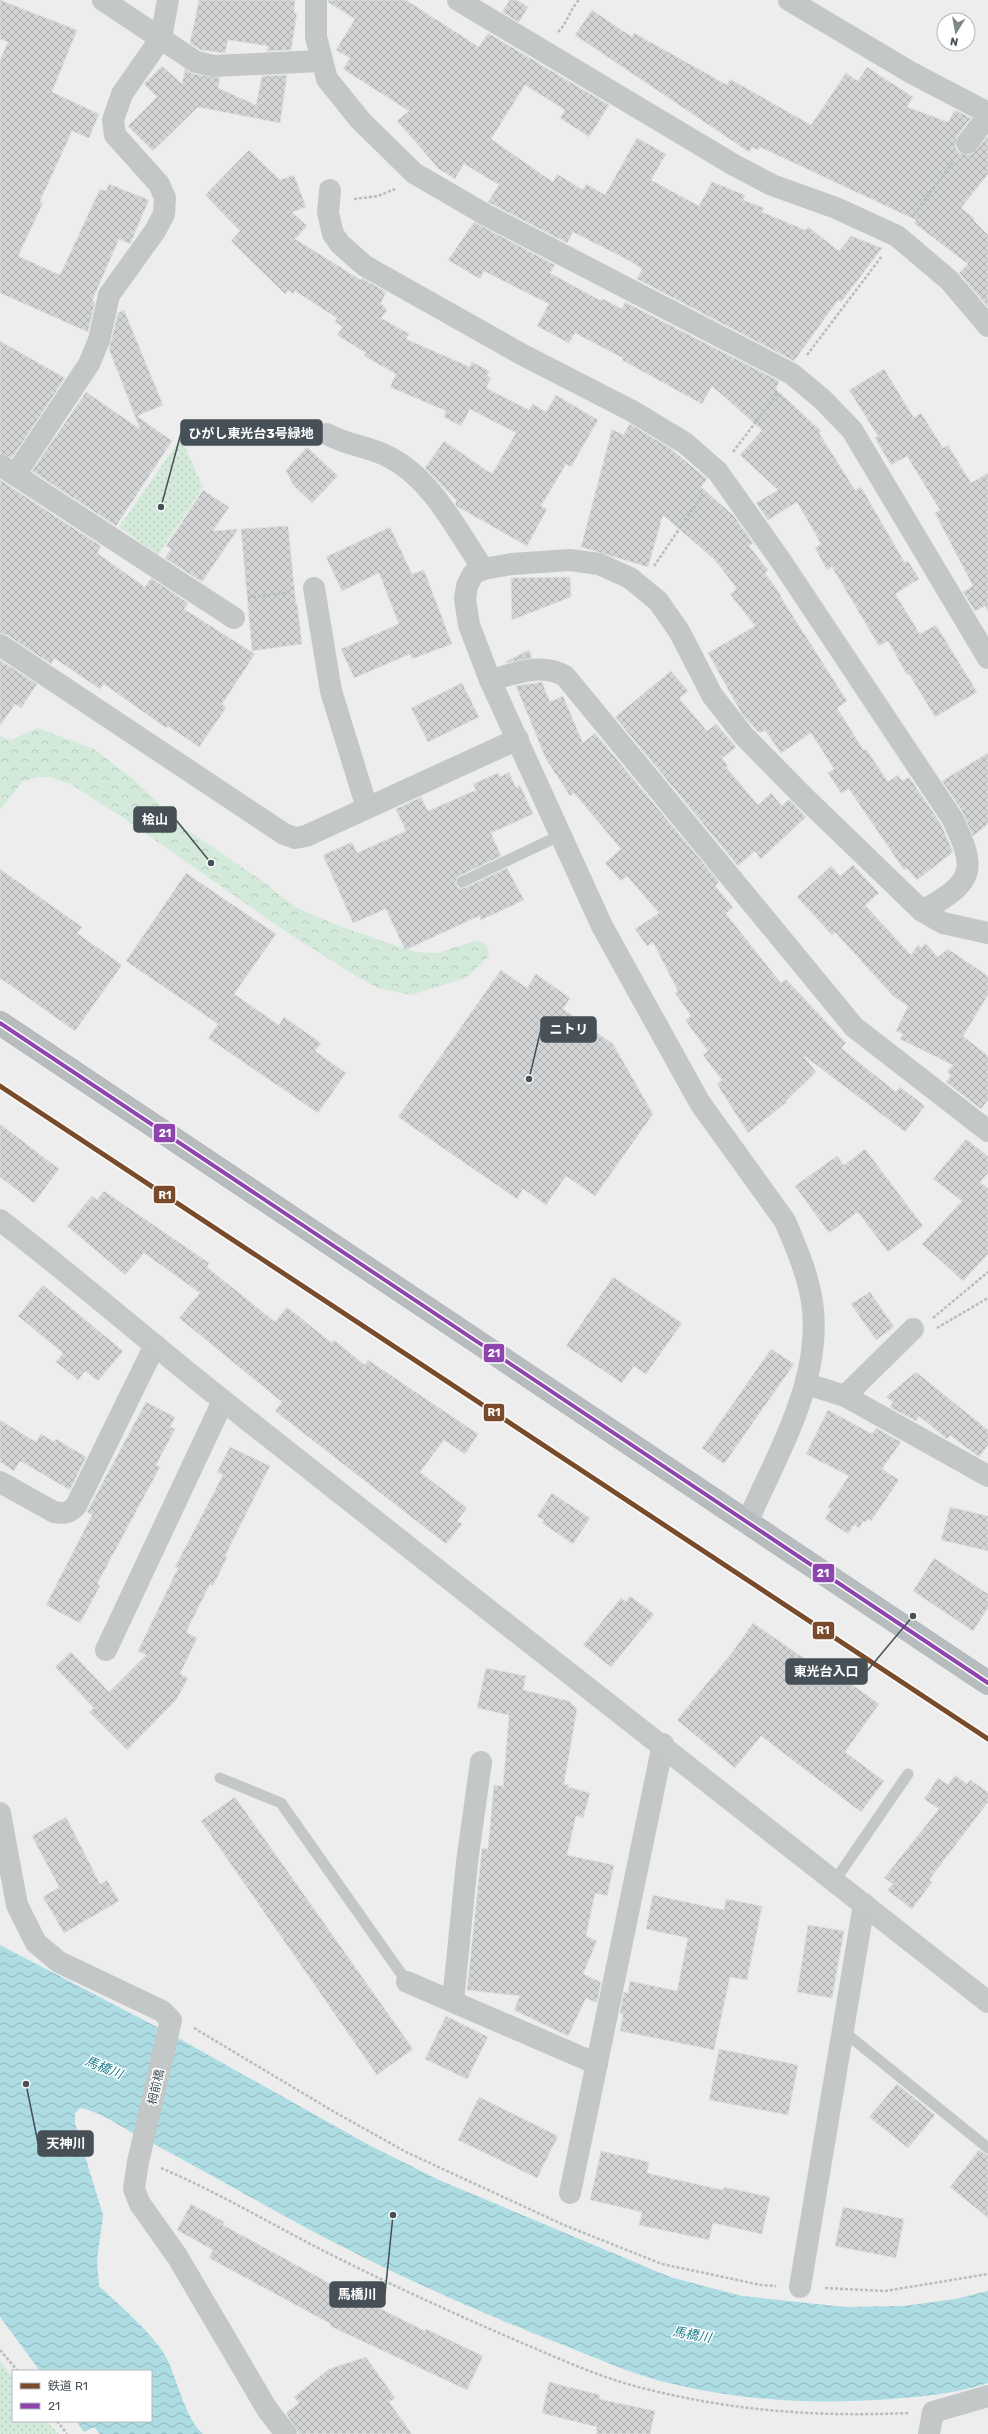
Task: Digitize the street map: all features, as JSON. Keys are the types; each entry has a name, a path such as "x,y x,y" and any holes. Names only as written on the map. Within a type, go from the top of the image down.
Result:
{"highway":[{"path":"0,1022 746,1523 988,1683"}],"street":[{"path":"102,0 196,62 214,66 320,61"},
{"path":"168,0 161,38 122,94 113,120 114,135 159,184 165,198 164,214 156,231 109,295 99,340 89,364 8,470 234,618"},
{"path":"316,0 316,37 320,61 327,79 339,97 385,147 414,173 486,215 792,374 822,399 852,430 988,658"},
{"path":"458,0 772,185 836,208 897,236 949,280 988,326"},
{"path":"789,0 910,72 988,113"},
{"path":"967,143 988,116"},
{"path":"330,190 328,213 333,234 340,244 365,266 523,355 632,411 685,443 718,472 781,561 952,818 966,846 969,866 964,881 950,896 922,911"},
{"path":"327,434 340,442 387,456 412,472 437,500 483,568"},
{"path":"746,1523 807,1384 813,1355 813,1307 810,1288 794,1243 771,1200 700,1103 602,926 490,680 469,625 465,599 467,586 473,574 483,568 512,564 570,560 598,564 630,578 658,601 680,632 712,695 744,736 805,798 922,911 943,923 988,933"},
{"path":"314,588 323,654 331,691 368,808"},
{"path":"0,645 284,834 295,838 306,836 518,740"},
{"path":"490,680 537,669 552,669 565,676 854,1027 988,1131"},
{"path":"0,1220 223,1401 663,1744 834,1882 988,2002"},
{"path":"845,1396 907,1335"},
{"path":"0,1482 54,1512 62,1514 70,1512 76,1506 155,1346"},
{"path":"807,1384 845,1396 988,1476"},
{"path":"106,1650 223,1401"},
{"path":"570,2193 663,1744"},
{"path":"453,2001 467,1862 481,1762"},
{"path":"0,1814 17,1905 36,1943 59,1962 162,2011 171,2020 180,2025"},
{"path":"800,2287 864,1904"},
{"path":"407,1982 596,2064"},
{"name":"栂前橋","path":"180,2025 140,2156 134,2189 140,2204 177,2256 267,2409 286,2434"},
{"path":"929,2434 933,2412 988,2396"}],"lane":[{"path":"462,882 561,835"},
{"path":"834,1882 908,1774"},
{"path":"220,1778 281,1803 407,1982"},
{"path":"843,2031 988,2148"}],"path":[{"path":"554,35 564,26 573,6 579,0"},
{"path":"350,200 378,196"},
{"path":"234,618 236,600 314,588"},
{"path":"988,1272 947,1308 907,1335 915,1340 988,1298"},
{"path":"180,2025 406,2152 564,2225 662,2264 761,2285 885,2291 988,2274"},
{"path":"140,2156 157,2166 199,2184 316,2247 420,2298 558,2358 634,2386 716,2404 787,2413 854,2416 933,2412"},
{"path":"0,2350 17,2370"},
{"path":"58,2422 67,2434"}],"green space":[{"path":"181,438 203,487 158,555 119,527"},
{"path":"38,728 94,749 134,780 187,830 261,880 295,907 339,926 415,952 437,953 478,940 487,945 489,956 466,978 411,995 378,988 351,973 282,929 125,819 72,785 51,777 39,777 23,781 0,810 0,736 11,740"},
{"path":"0,2361 12,2376 12,2422 47,2422 59,2434 0,2434"}],"water":[{"path":"0,1945 178,2038 367,2144 439,2180 670,2277 742,2296 845,2307 904,2306 955,2299 988,2291 988,2383 947,2393 919,2396 877,2400 800,2401 774,2400 723,2394 642,2376 517,2326 445,2296 409,2279 304,2227 107,2118 80,2108 75,2113 75,2123 103,2215 97,2260 99,2286 146,2331 162,2350 171,2367 182,2399 197,2428 203,2434 100,2434 94,2427 84,2432 77,2422 152,2422 152,2370 39,2370 0,2317"}],"building":[{"path":"0,0 77,30 52,92 99,114 89,138 72,131 40,201 43,203 18,256 60,275 100,189 106,191 109,184 149,200 130,244 119,239 92,301 95,302 88,332 0,293 0,60 8,42 0,39"},
{"path":"199,0 295,0 294,13 297,13 291,50 267,51 268,46 228,40 225,53 201,50 190,43"},
{"path":"328,0 406,0 479,47 488,33 609,105 589,137 560,118 565,110 525,85 491,139 553,182 557,174 583,190 586,184 605,195 637,138 666,154 651,180 699,206 712,182 745,195 743,200 764,208 762,212 805,230 808,227 839,251 851,236 882,248 841,302 838,300 794,361 637,279 642,269 630,261 573,232 567,243 488,202 499,185 464,164 455,179 439,169 397,121 409,111 343,69 350,58 336,50 355,19 328,2"},
{"path":"510,0 517,0 528,7 519,22 502,12"},
{"path":"592,10 632,37 634,33 727,85 730,79 811,125 846,73 858,81 867,67 913,97 907,107 948,122 955,110 971,118 957,136 955,147 960,153 971,155 988,136 988,174 961,208 974,218 973,220 988,235 988,307 959,273 968,264 914,223 916,220 760,147 758,150 752,147 749,152 575,35"},
{"path":"162,66 182,84 185,69 193,74 220,78 218,88 256,105 262,76 287,75 280,123 198,107 153,151 128,126 157,97 144,84"},
{"path":"249,150 280,180 294,175 306,207 292,212 307,226 295,239 361,280 362,278 386,292 381,303 387,310 381,318 409,334 406,339 470,367 472,362 489,371 487,376 491,378 486,388 529,410 533,404 546,412 556,395 598,420 571,467 566,464 541,506 547,509 527,546 458,507 455,504 457,501 425,468 444,441 492,474 516,433 470,409 461,426 444,417 446,411 390,387 396,374 364,356 366,353 337,335 343,327 335,322 337,318 295,291 293,294 289,290 285,294 231,241 240,231 205,195"},
{"path":"474,222 555,265 550,273 601,301 603,299 622,309 625,302 779,381 776,389 821,431 819,433 855,490 861,487 905,563 908,561 919,579 895,594 920,634 936,625 977,692 935,717 909,674 907,675 888,641 879,646 832,567 827,570 815,548 821,544 797,502 768,520 756,503 778,490 740,455 762,430 712,386 702,404 622,360 623,358 575,333 569,343 537,326 549,304 484,271 480,279 448,260"},
{"path":"124,310 163,405 137,416 172,441 116,526 32,471 86,392 140,429 109,349 118,313"},
{"path":"0,341 65,378 12,458 0,453"},
{"path":"884,369 914,418 921,413 943,448 948,445 971,483 988,473 988,612 985,606 975,611 963,592 973,586 935,513 940,510 907,456 891,465 875,438 878,436 849,390"},
{"path":"630,424 670,448 707,479 701,487 734,516 753,543 749,546 768,570 765,573 781,595 780,596 847,701 837,708 864,751 866,749 888,782 898,775 902,781 909,777 941,824 953,852 917,880 907,868 904,870 849,789 841,793 828,773 834,769 811,733 781,753 765,730 761,733 757,731 742,714 708,653 755,626 730,594 737,589 715,560 663,515 648,567 581,547 612,429 623,435"},
{"path":"307,447 338,476 312,503 293,485 286,470"},
{"path":"0,480 101,546 97,553 145,587 151,578 188,603 184,609 255,654 222,704 226,708 199,747 168,726 166,728 104,684 100,689 54,658 51,664 7,635 0,633"},
{"path":"203,490 229,507 213,531 238,529 202,582 165,558 171,549 166,546"},
{"path":"288,526 296,604 302,644 252,651 241,529"},
{"path":"390,527 412,574 424,570 452,644 412,659 410,654 354,678 341,649 399,624 379,573 342,591 326,557"},
{"path":"570,577 571,597 512,620 511,578"},
{"path":"529,650 532,658 505,662"},
{"path":"0,660 37,684 21,708 15,704 0,726"},
{"path":"671,671 688,691 679,698 707,731 716,724 736,747 722,758 728,766 726,767 758,805 771,793 782,806 789,799 806,817 761,859 755,851 738,866 615,717"},
{"path":"542,682 550,702 563,696 583,743 595,733 719,882 715,886 733,907 726,914 781,983 786,979 846,1043 841,1048 896,1092 900,1087 925,1106 905,1132 803,1055 816,1072 786,1101 787,1102 748,1133 717,1084 722,1080 703,1055 708,1051 685,1020 691,1016 675,993 678,991 653,942 647,946 635,929 659,913 627,876 621,881 605,863 621,849 574,793 570,796 546,759 516,686"},
{"path":"462,683 479,717 428,742 411,708"},
{"path":"988,753 988,824 973,836 962,811 942,781"},
{"path":"509,772 516,788 520,785 533,814 491,833 501,856 459,876 455,882 458,888 465,888 507,868 524,900 481,920 479,916 405,950 386,909 353,923 323,855 352,842 357,853 406,831 396,809 421,797 428,811 476,790 473,784 498,773 500,777"},
{"path":"853,865 879,893 865,905 911,955 918,945 922,948 925,943 938,957 948,949 988,976 988,995 963,1036 988,1056 988,1100 981,1109 946,1082 951,1075 947,1072 953,1065 900,1039 903,1034 896,1031 908,1006 893,996 835,932 832,935 797,897 831,866 840,876"},
{"path":"0,869 82,927 77,933 122,965 75,1031 0,978"},
{"path":"186,873 276,934 234,994 279,1025 284,1017 321,1043 315,1051 346,1073 318,1113 208,1038 218,1024 126,961"},
{"path":"501,970 527,988 536,974 570,998 563,1009 613,1044 653,1114 595,1196 566,1176 546,1205 523,1189 517,1199 398,1117"},
{"path":"0,1124 59,1169 34,1203 0,1177"},
{"path":"966,1139 988,1156 988,1173 980,1182 988,1188 988,1254 963,1281 922,1244 962,1201 933,1179"},
{"path":"865,1149 923,1226 888,1252 858,1212 829,1233 795,1186 837,1156 844,1165"},
{"path":"104,1191 209,1263 207,1267 275,1322 287,1307 332,1343 334,1340 365,1365 368,1360 478,1434 465,1454 444,1440 420,1472 467,1508 457,1521 462,1524 446,1544 275,1411 282,1402 179,1318 200,1293 144,1253 125,1275 67,1226 92,1196 97,1200"},
{"path":"613,1277 682,1323 646,1374 634,1366 622,1383 566,1346"},
{"path":"43,1285 123,1351 98,1381 85,1371 78,1380 56,1362 63,1353 18,1316"},
{"path":"870,1292 894,1327 876,1340 851,1304"},
{"path":"771,1349 794,1364 724,1464 702,1448"},
{"path":"916,1372 988,1430 988,1445 979,1457 950,1435 947,1439 919,1416 916,1421 890,1407 893,1402 886,1397"},
{"path":"146,1402 175,1417 170,1427 175,1429 156,1465 160,1467 97,1584 100,1586 80,1623 46,1605 92,1515 87,1512"},
{"path":"828,1410 872,1434 876,1428 901,1442 882,1469 899,1480 871,1521 868,1519 866,1522 863,1521 859,1528 854,1525 848,1534 825,1519 831,1509 828,1507 849,1476 806,1454"},
{"path":"0,1420 36,1442 41,1434 54,1442 56,1439 86,1457 70,1490 20,1461 14,1471 0,1462"},
{"path":"230,1447 270,1466 225,1556 227,1557 213,1586 210,1584 186,1632 197,1638 180,1674 188,1678 176,1700 127,1750 89,1712 94,1708 55,1667 71,1652 109,1692 146,1655 138,1651 178,1568 175,1567 223,1475 217,1472"},
{"path":"552,1493 590,1518 573,1544 542,1523 544,1520 537,1516"},
{"path":"950,1507 988,1516 988,1551 941,1540"},
{"path":"934,1558 988,1594 988,1608 973,1631 913,1591"},
{"path":"630,1596 654,1614 611,1667 583,1645 621,1598 626,1602"},
{"path":"753,1623 821,1670 825,1665 879,1704 845,1752 884,1781 861,1812 761,1736 735,1768 677,1720 731,1654"},
{"path":"486,1668 526,1676 523,1690 569,1701 577,1709 564,1784 569,1785 568,1787 590,1793 583,1818 576,1816 567,1855 614,1865 607,1896 595,1893 586,1936 597,1941 583,1974 601,1982 597,2003 586,1998 568,2036 514,2010 520,1996 467,1990 482,1848 488,1849 494,1785 503,1786 509,1715 477,1708"},
{"path":"955,1775 967,1784 970,1780 988,1792 988,1802 929,1880 932,1882 912,1909 887,1890 893,1884 884,1878 939,1809 924,1799 938,1778 948,1785"},
{"path":"235,1797 413,2049 377,2075 201,1821"},
{"path":"66,1817 100,1884 107,1880 119,1901 64,1933 43,1897 59,1887 32,1836"},
{"path":"653,1895 724,1910 726,1899 762,1906 747,1980 730,1977 714,2050 620,2031 623,2015 620,2013 624,1992 628,1993 630,1981 677,1991 688,1938 646,1929"},
{"path":"808,1925 844,1931 832,1998 797,1992"},
{"path":"446,2016 488,2037 467,2079 425,2059"},
{"path":"719,2049 798,2065 788,2115 709,2100"},
{"path":"897,2084 935,2115 908,2148 869,2117"},
{"path":"479,2097 558,2136 537,2178 458,2140"},
{"path":"979,2150 988,2155 988,2218 950,2187"},
{"path":"601,2151 649,2162 647,2173 723,2190 724,2187 770,2197 762,2234 713,2223 709,2240 639,2225 642,2212 590,2200"},
{"path":"191,2204 224,2222 223,2225 333,2285 425,2331 426,2329 483,2356 467,2390 330,2326 331,2324 209,2258 213,2250 177,2230"},
{"path":"843,2207 904,2219 896,2258 835,2246"},
{"path":"366,2357 395,2398 389,2402 412,2434 299,2434 286,2413 299,2403 294,2397 329,2369"},
{"path":"549,2382 600,2395 599,2399 655,2411 650,2434 596,2434 597,2427 542,2413"}],"rail line":[{"name":"R1","path":"0,1086 988,1739"}],"transit line":[{"name":"21","path":"0,1023 988,1683"}],"place":[{"name":"ひがし東光台3号緑地","path":"161,507"},
{"name":"桧山","path":"211,863"},
{"name":"ニトリ","path":"529,1079"},
{"name":"東光台入口","path":"913,1616"},
{"name":"天神川","path":"26,2084"},
{"name":"馬橋川","path":"393,2215"}]}
